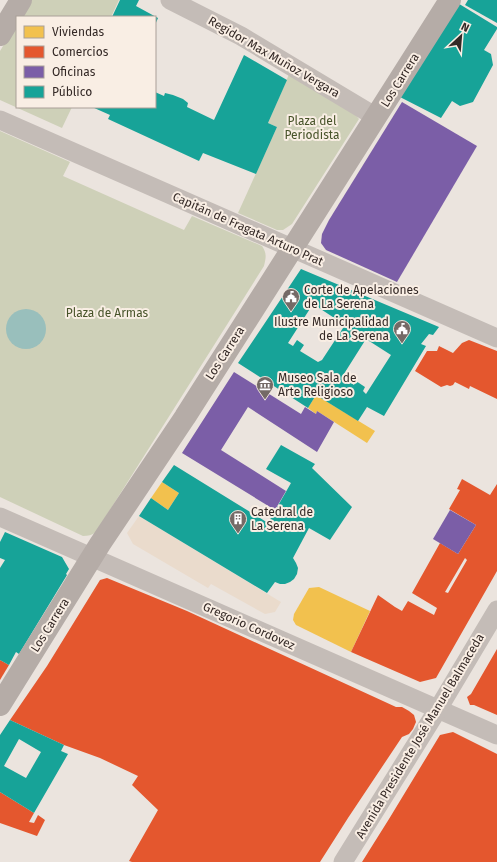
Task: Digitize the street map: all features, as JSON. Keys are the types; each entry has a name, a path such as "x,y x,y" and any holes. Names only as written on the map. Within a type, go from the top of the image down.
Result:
{"street":[{"path":"0,35 21,0"},
{"name":"Regidor Max Muñoz Vergara","path":"170,0 241,36 376,117"},
{"name":"Los Carrera","path":"0,705 92,557 185,417 450,0"},
{"name":"Capitán de Fragata Arturo Prat","path":"0,120 497,338"},
{"name":"Gregorio Cordovez","path":"0,517 497,735"},
{"name":"Avenida Presidente José Manuel Balmaceda","path":"343,862 438,709 497,610"}],"green space":[{"path":"31,0 119,0 111,16 21,16"},
{"path":"16,25 16,107 0,100 0,51"},
{"name":"Plaza del Periodista","path":"290,72 353,112 359,119 292,224 283,230 277,230 238,213 277,127 268,123"},
{"path":"18,108 72,108 62,128"},
{"name":"Plaza de Armas","path":"0,131 70,162 63,176 184,230 192,216 262,246 265,253 266,258 264,266 96,532 88,536 83,536 0,497"}],"shaded area":[{"path":"139,516 281,602 275,612 265,614 211,584 208,588 133,544 127,533"}],"water":[{"path":"30,309 37,312 43,318 46,329 45,337 37,346 30,349 22,349 15,346 7,337 6,325 9,318 18,310"}],"building: Viviendas":[{"path":"316,395 375,431 367,443 317,411 316,414 308,408"},
{"path":"162,482 179,493 168,510 151,498"},
{"path":"319,587 370,611 351,652 296,625 293,620 294,614 309,588"}],"building: Comercios":[{"path":"469,340 497,351 497,399 470,386 469,389 455,382 453,385 441,387 415,371 427,351 437,351 439,346 453,353 462,343"},
{"path":"462,479 490,495 497,484 497,571 436,678 420,682 351,652 378,595 402,611 408,601 434,615 437,608 412,593 440,543 458,554 476,525 449,509 460,490 457,489","holes":["465,558 467,560 448,593 445,592"]},
{"path":"107,578 187,611 396,707 402,707 414,715 416,722 413,729 409,734 402,737 320,862 129,861 158,810 132,785 138,776 100,758 64,745 10,720 47,666 100,580"},
{"path":"497,649 497,715 474,705 470,705 467,697 471,694"},
{"path":"0,660 9,665 0,680"},
{"path":"453,732 497,754 497,862 362,862 440,735"},
{"path":"0,792 34,813 29,822 34,823 38,815 45,820 37,836 0,823"}],"building: Oficinas":[{"path":"402,102 477,146 397,282 326,250 321,243 322,234 329,220"},
{"path":"234,372 301,414 305,407 316,414 317,411 334,422 317,452 248,407 221,450 286,491 275,510 182,453"},
{"path":"450,510 476,525 458,554 433,539"}],"building: Público":[{"path":"120,0 139,0 136,6 154,16 112,16"},
{"path":"468,0 497,0 497,23 465,5"},
{"path":"456,2 497,27 484,50 491,54 493,65 473,102 460,106 452,101 441,118 398,96"},
{"path":"244,55 287,80 268,123 277,127 256,174 203,153 199,161 108,119 110,115 94,108 156,108 156,92 164,96 165,93 183,99 188,103 187,107 214,120"},
{"path":"301,269 439,327 433,335 429,334 421,344 426,346 384,416 367,407 358,421 316,395 308,408 238,363","holes":["313,304 345,325 322,360 318,362 300,351 304,345 297,340 293,346 288,343","366,339 391,355 366,394 363,391 365,387 356,381 354,385 342,377"]},
{"name":"Catedral de La Serena","path":"281,445 315,464 312,468 352,507 330,540 309,528 293,558 298,568 297,574 290,582 280,584 275,582 267,593 139,516 151,498 168,510 179,493 162,482 174,465 268,523 291,483 266,469"},
{"path":"5,532 62,557 69,569 66,574 67,575 19,654 16,652 9,665 0,660 0,568 5,560 0,558 0,542"},
{"path":"10,720 64,745 61,751 68,754 34,813 0,792 0,735","holes":["19,739 41,752 26,778 4,766"]}],"place":[{"name":"Corte de Apelaciones de La Serena","path":"291,312"},
{"name":"Ilustre Municipalidad de La Serena","path":"402,344"},
{"name":"Museo Sala de Arte Religioso","path":"265,400"},
{"name":"Catedral de La Serena","path":"238,534"}]}
